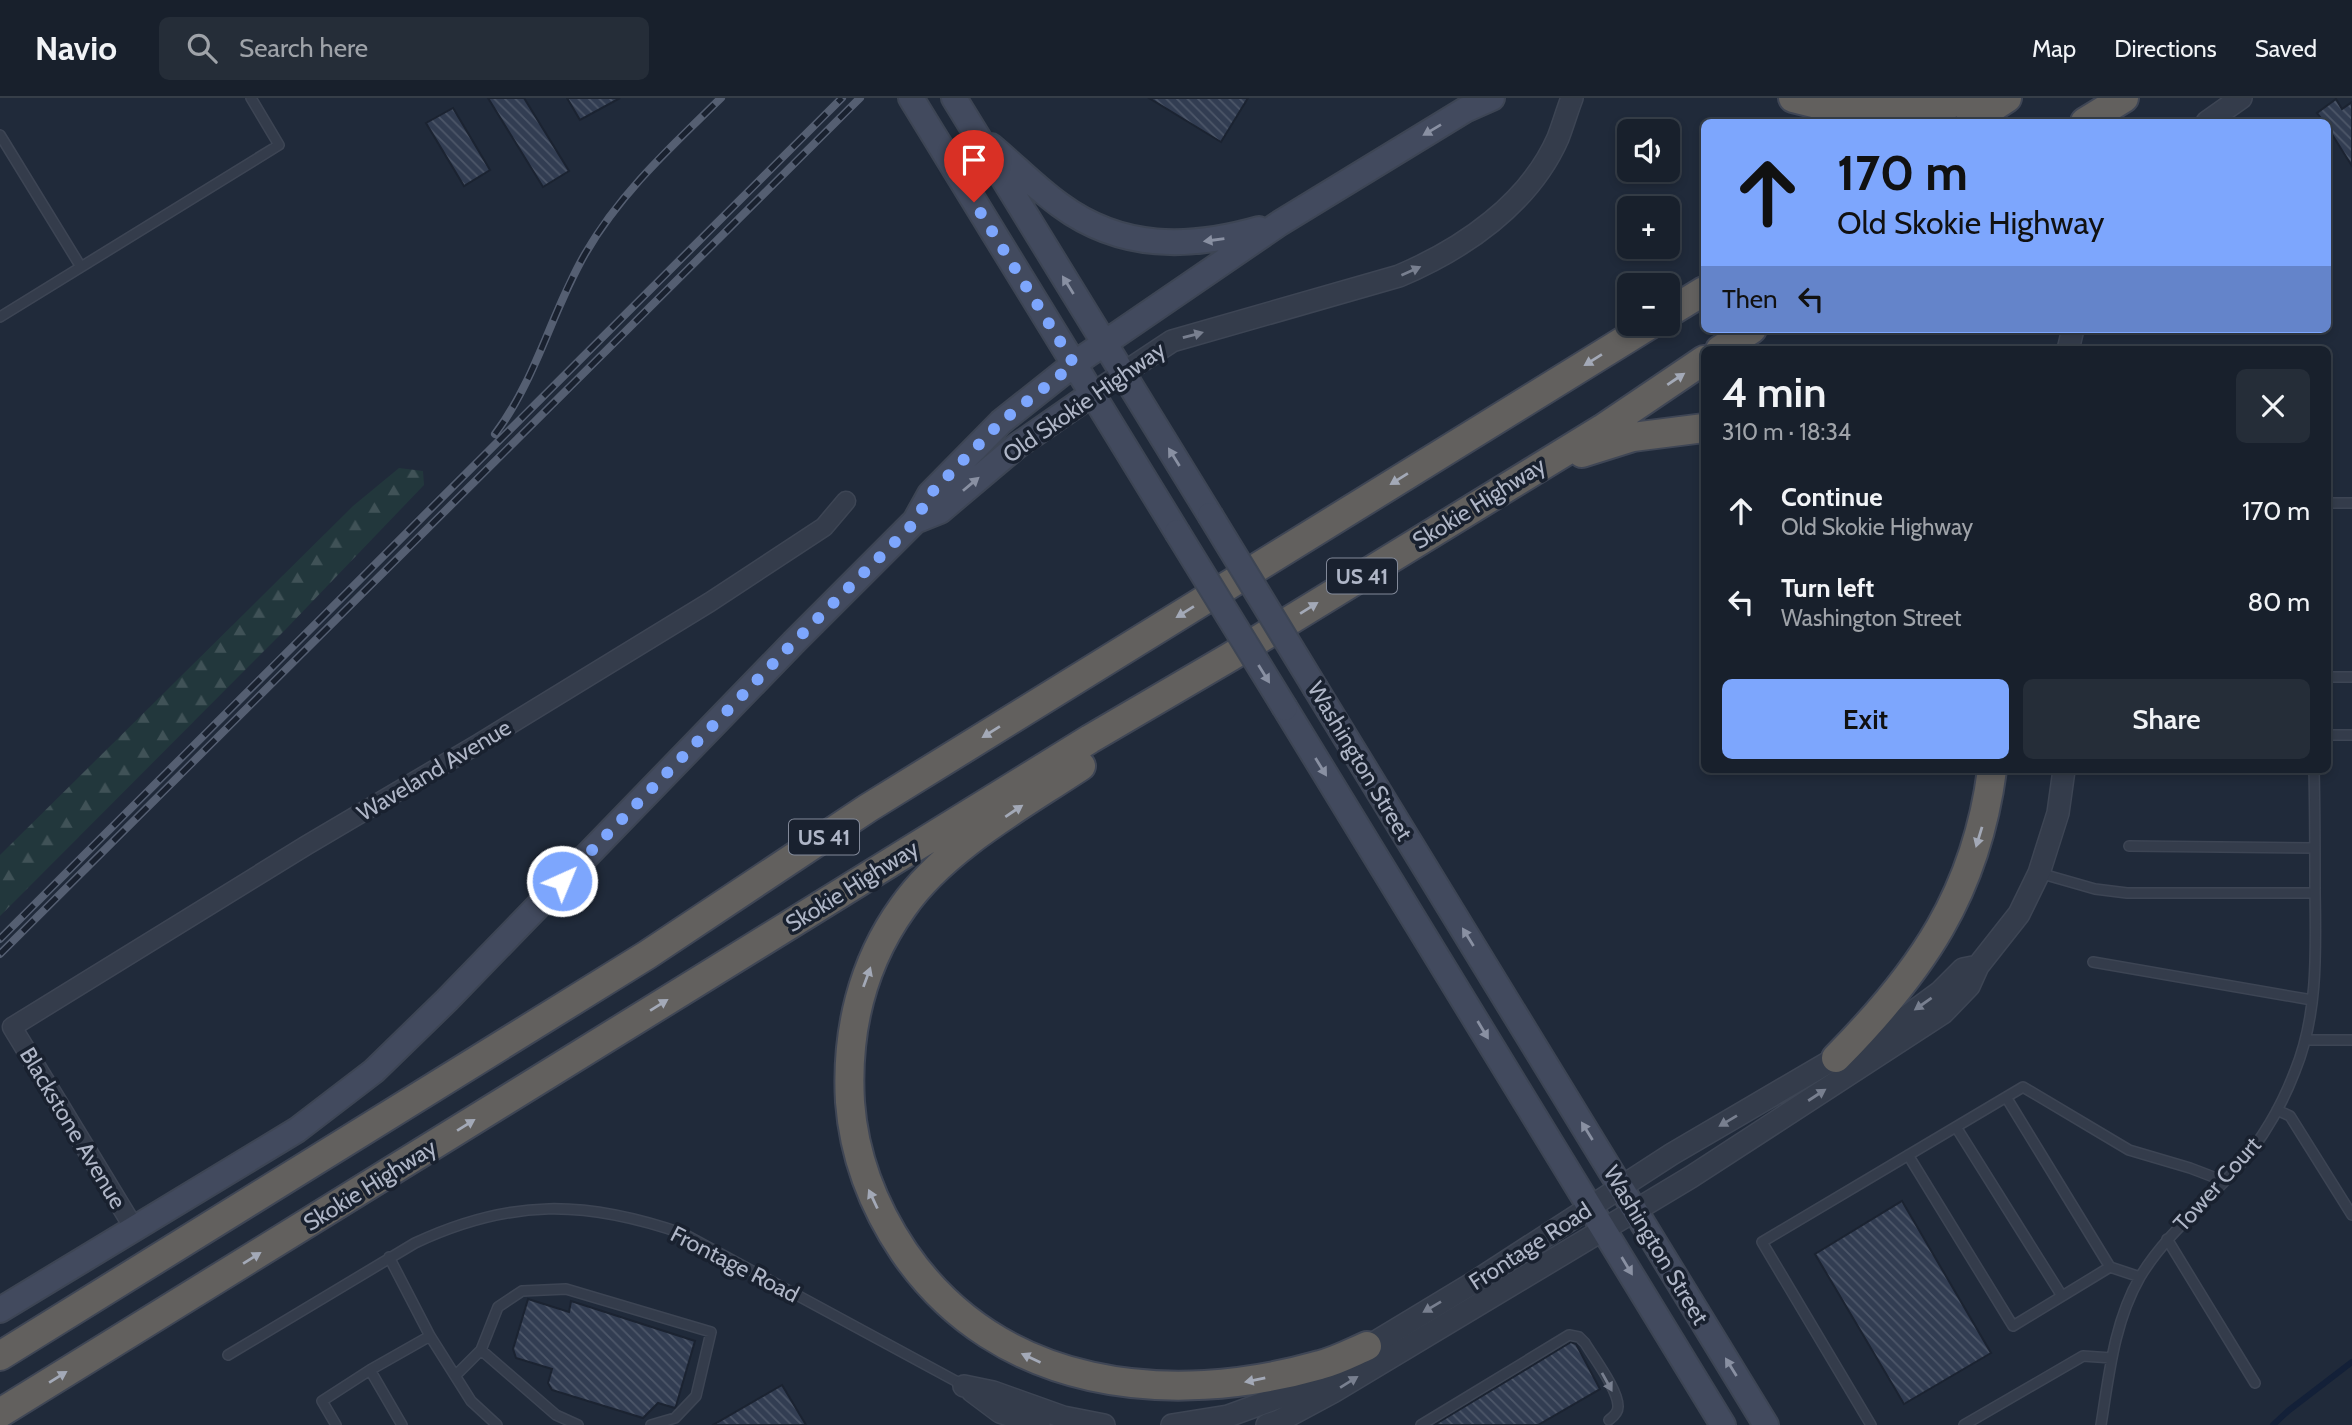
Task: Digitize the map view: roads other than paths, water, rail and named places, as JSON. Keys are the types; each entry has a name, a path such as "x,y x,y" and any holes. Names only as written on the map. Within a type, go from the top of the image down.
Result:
{"highway":[{"path":"1793,98 1841,108 1889,113 1922,109 1969,98"},
{"path":"1975,119 2007,98"},
{"path":"2090,119 2124,98"},
{"path":"1680,305 1701,292"},
{"path":"1726,346 1746,333"},
{"name":"US 41","path":"0,1356 647,955 868,808 1632,336"},
{"name":"Skokie Highway","path":"0,1413 1090,739 1230,657 1602,429 1701,362"},
{"path":"1494,494 1576,455 1633,437 1701,428"},
{"path":"1230,657 1095,756 955,851 930,873 903,906 883,937 866,976 854,1016 848,1068 852,1125 868,1187 886,1226 919,1273 947,1304 979,1330 1035,1360 1092,1378 1143,1385 1194,1387 1242,1382 1322,1365 1367,1346"},
{"path":"1836,1058 1897,991 1926,954 1944,924 1965,881 1982,831 1992,773"}],"main road":[{"name":"Washington Street","path":"911,98 1724,1425"},
{"path":"1074,364 1280,223 1465,110 1492,98"},
{"name":"Washington Street","path":"955,100 1766,1425"},
{"path":"975,133 1060,205 1117,236 1194,243 1225,239 1280,223"},
{"name":"Old Skokie Highway","path":"915,522 930,494 1001,422 1074,364"},
{"name":"Old Skokie Highway","path":"915,522 940,511 1017,446 1092,394"},
{"path":"0,1310 297,1130 374,1071 447,1000 794,642 915,522"}],"street":[{"name":"Old Skokie Highway","path":"1092,394 1172,341 1389,280 1429,263 1466,242 1499,215 1535,176 1557,140 1572,98"},
{"path":"2211,119 2241,98"},
{"name":"Waveland Avenue","path":"12,1027 709,602 824,527 846,500"},
{"name":"Frontage Road","path":"1267,1425 1333,1392 1703,1169 1943,1013 1969,986 1978,966 2019,914 2039,873 2058,813 2064,773"},
{"name":"Frontage Road","path":"1172,1425 1228,1416 1291,1393 1473,1283 1621,1187 1906,1017 1940,992 1964,969 1978,966"},
{"name":"Blackstone Avenue","path":"12,1027 134,1228"},
{"name":"Frontage Road","path":"964,1386 1000,1412 1039,1425"},
{"name":"Frontage Road","path":"964,1386 993,1392 1063,1417 1104,1425"}],"lane":[{"path":"0,317 279,145 251,98"},
{"path":"0,135 81,267"},
{"path":"2331,503 2352,503"},
{"path":"2331,677 2352,677"},
{"path":"2331,735 2352,735"},
{"name":"Tower Court","path":"2101,1425 2112,1358 2124,1311 2140,1277 2167,1239 2224,1181 2260,1139 2277,1110 2306,1040 2316,953 2314,773"},
{"path":"2129,846 2315,848"},
{"path":"2039,873 2095,889 2127,893 2315,892"},
{"path":"2093,962 2312,1000"},
{"path":"2306,1040 2352,1040"},
{"path":"1871,1425 1762,1242 2023,1087 2129,1150 2224,1181"},
{"path":"2006,1097 2110,1267 2140,1277"},
{"path":"2277,1110 2290,1116 2352,1215"},
{"path":"1956,1127 2062,1296"},
{"path":"1908,1155 2013,1326 2110,1267"},
{"name":"Frontage Road","path":"228,1355 390,1258 444,1229 474,1219 514,1211 555,1208 599,1211 643,1220 684,1234 964,1386"},
{"path":"2167,1239 2255,1383"},
{"path":"390,1258 430,1336 471,1401 497,1425"},
{"path":"456,1376 481,1350 498,1307 522,1291 566,1289 711,1332 696,1396 675,1418 651,1425"},
{"path":"1421,1425 1569,1335 1579,1337 1585,1343 1616,1397 1616,1415 1607,1423"},
{"path":"336,1425 322,1401 430,1336"},
{"path":"481,1350 556,1415 578,1425"},
{"path":"1964,1425 2083,1356 2112,1358"},
{"path":"370,1370 402,1425"}],"waterway":[{"path":"2273,1425 2352,1362"}],"railway":[{"path":"495,434 522,391 573,276 599,232 648,171 721,98"},
{"path":"0,939 842,98"},
{"path":"0,954 860,98"}]}
